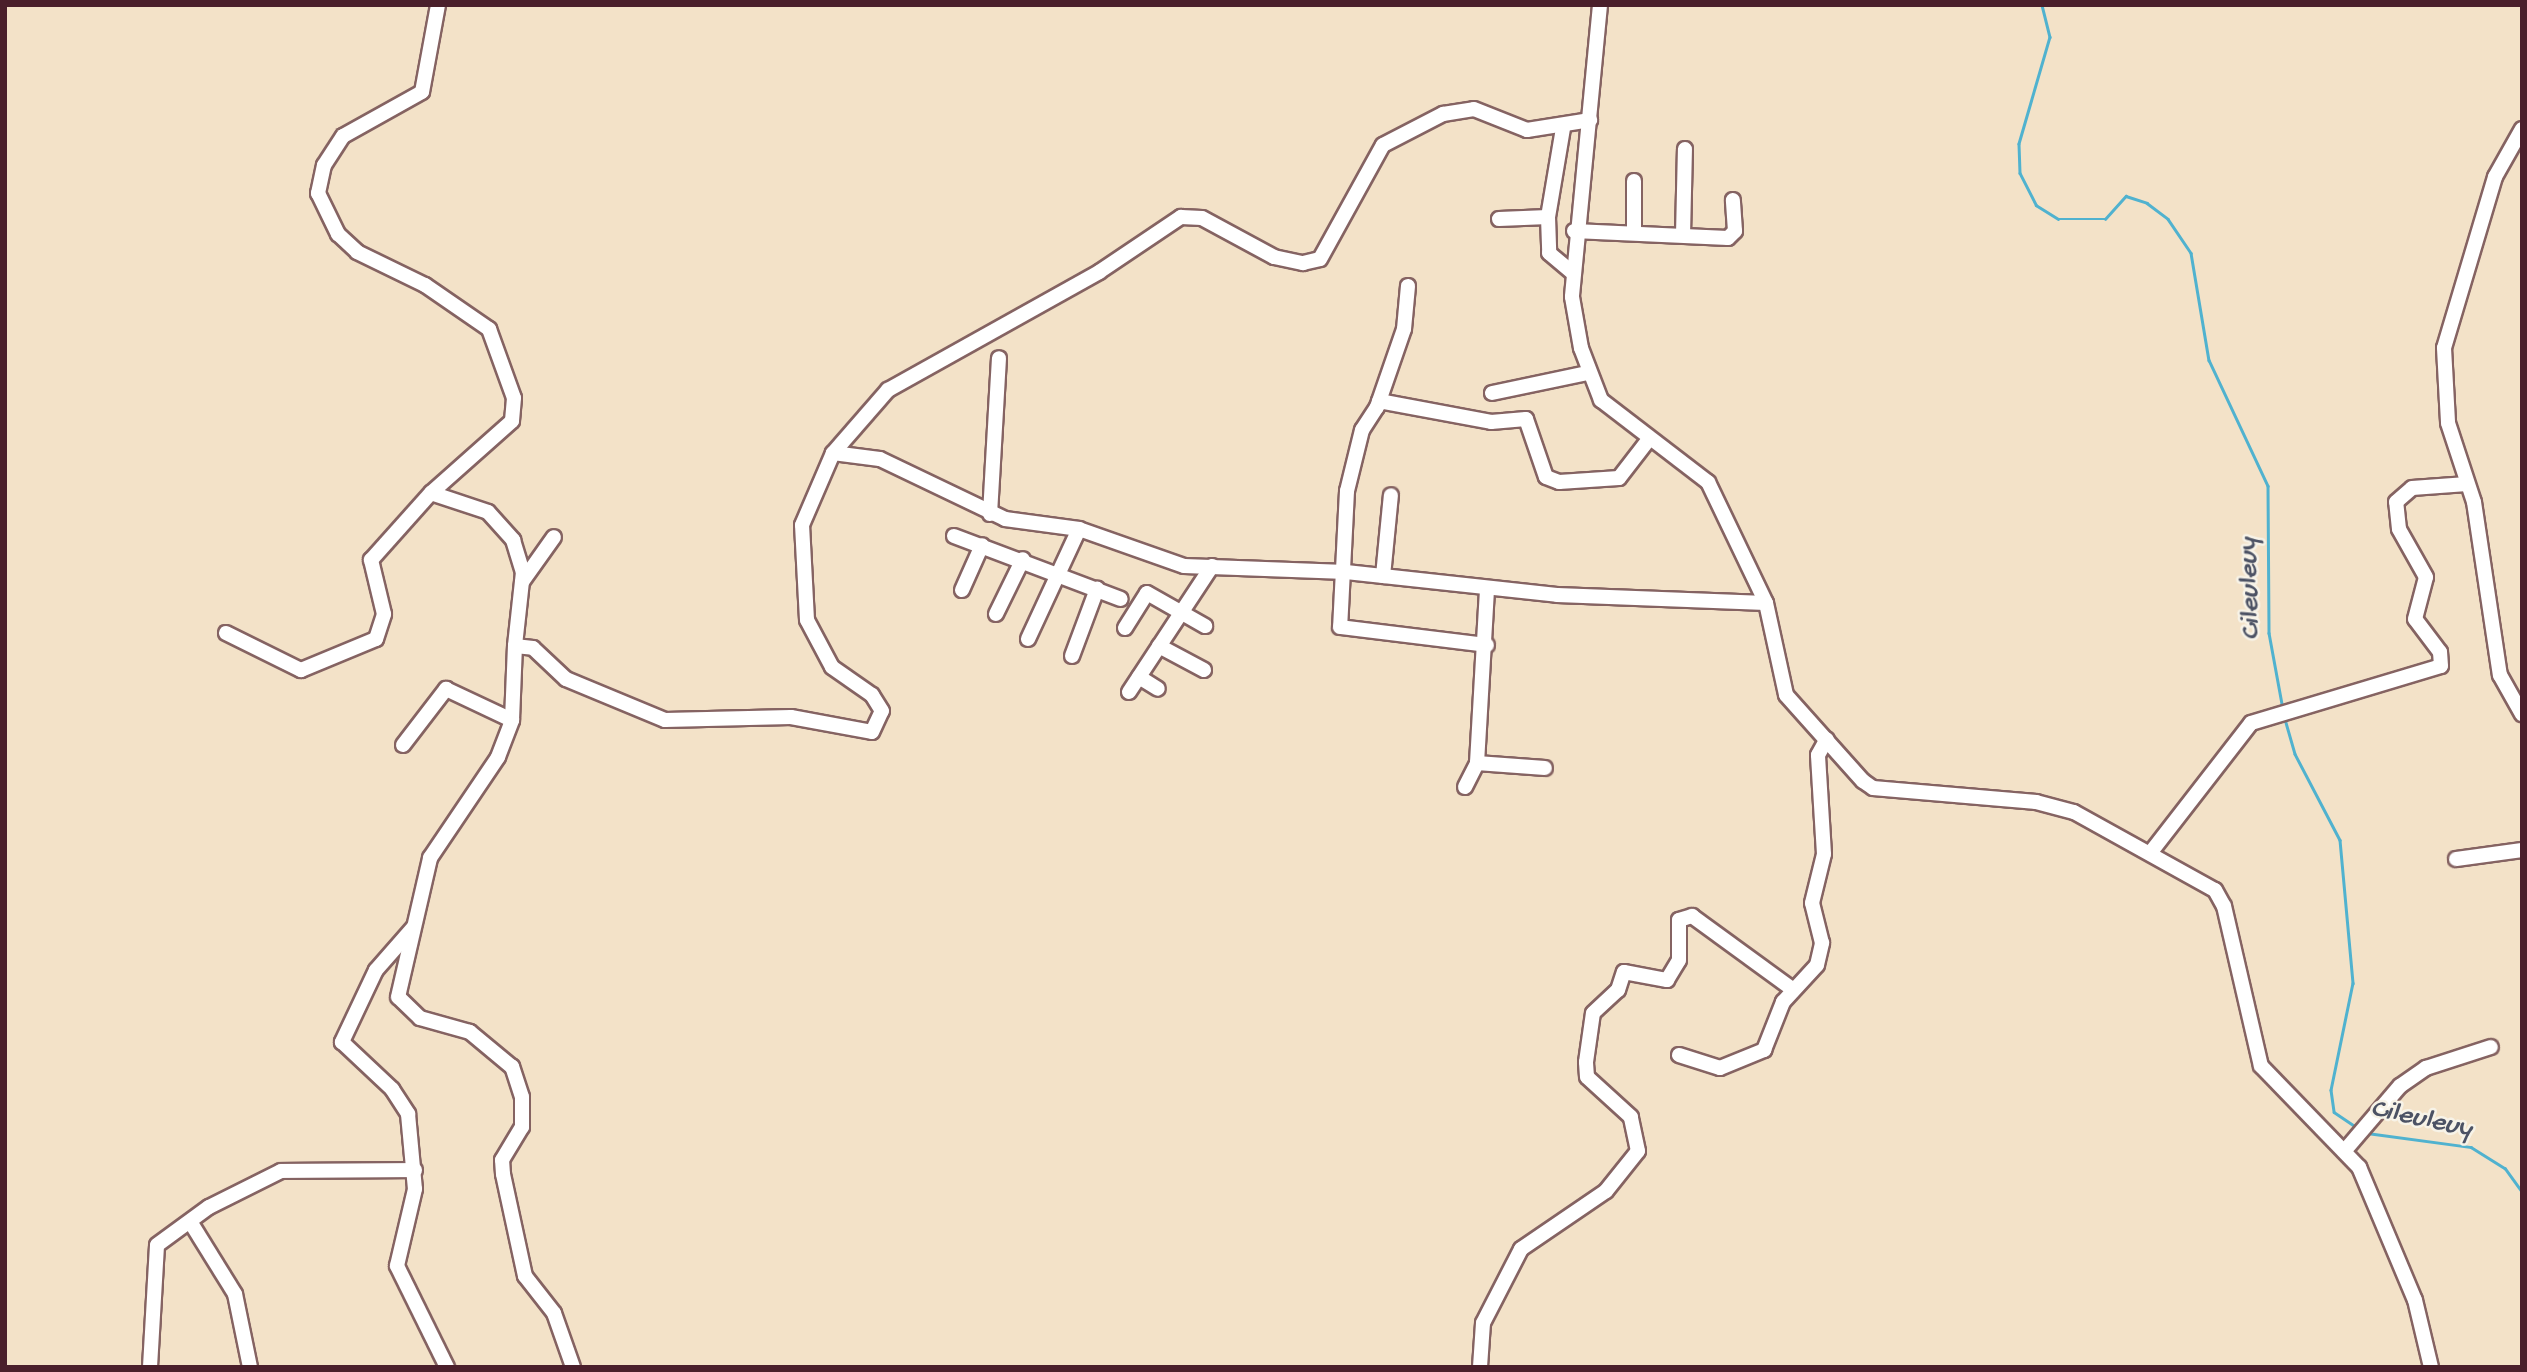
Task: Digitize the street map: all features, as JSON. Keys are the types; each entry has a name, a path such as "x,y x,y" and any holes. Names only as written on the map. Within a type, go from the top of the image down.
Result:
{"street":[{"path":"226,633 301,670 376,639 384,614 371,560 431,493 512,421 514,398 489,329 479,317 349,246 318,186 343,136 422,92 438,5"},
{"path":"1600,5 1590,120 1574,231 1573,273 1588,373 1601,400 1708,482 1766,603 1779,680 1796,711 1827,738 1873,788 2036,802 2074,812 2151,852 2215,890 2261,1066 2347,1148 2415,1300 2431,1367"},
{"path":"515,646 533,648 566,679 665,720 791,717 872,732 882,711 872,695 832,667 804,601 802,525 833,453 853,423 888,390 1099,272 1168,221 1195,216 1249,247 1311,263 1327,254 1383,145 1396,134 1474,109 1527,130 1563,128 1590,120"},
{"path":"1563,128 1548,218 1549,253 1573,273"},
{"path":"2522,129 2495,177 2444,348 2448,424 2467,484 2500,674 2522,714"},
{"path":"1683,235 1685,149"},
{"path":"1634,181 1634,232"},
{"path":"1574,231 1732,237 1733,200"},
{"path":"1499,219 1548,218"},
{"path":"1408,286 1404,330 1379,401 1362,430 1347,491 1343,630 1486,645"},
{"path":"990,514 999,358"},
{"path":"1492,393 1588,373"},
{"path":"1379,401 1492,422 1526,419 1546,477 1559,482 1619,478 1649,439"},
{"path":"833,453 880,459 990,514 1079,529 1152,559 1212,566 1346,572 1486,589 1766,603"},
{"path":"2151,852 2246,727 2297,707 2441,666 2440,652 2415,619 2426,577 2399,529 2396,502 2412,488 2467,484"},
{"path":"431,493 497,518 520,554 522,582 515,646 512,720 498,757 430,859 399,1003 420,1018 470,1032 512,1067 523,1120 520,1137 502,1160 503,1174 525,1276 554,1313 573,1367"},
{"path":"1383,576 1391,495"},
{"path":"1028,639 1079,529"},
{"path":"954,536 1023,559 1121,599"},
{"path":"522,582 554,537"},
{"path":"962,590 982,545"},
{"path":"996,614 1023,559"},
{"path":"1129,692 1212,566"},
{"path":"1072,656 1097,589"},
{"path":"1465,787 1477,763 1486,645 1486,589"},
{"path":"1125,628 1147,593 1205,626"},
{"path":"1159,646 1204,670"},
{"path":"1139,677 1158,689"},
{"path":"403,745 446,689 512,720"},
{"path":"1679,1055 1720,1068 1764,1050 1792,989 1822,954 1811,912 1824,854 1818,755 1827,738"},
{"path":"1477,763 1545,768"},
{"path":"2456,859 2522,850"},
{"path":"1480,1367 1483,1322 1521,1249 1606,1191 1638,1151 1631,1117 1587,1077 1586,1062 1593,1013 1618,990 1624,972 1667,980 1679,960 1679,920 1692,916 1792,989"},
{"path":"414,928 376,970 342,1042 401,1101 415,1170 397,1266 447,1367"},
{"path":"2347,1148 2363,1132 2374,1114 2426,1068 2491,1047"},
{"path":"150,1367 153,1253 191,1223 281,1171 415,1170"},
{"path":"191,1223 236,1294 250,1367"}],"waterway":[{"name":"Cileuleuy","path":"2042,5 2050,37 2019,144 2020,173 2036,205 2058,219 2105,219 2126,196 2147,203 2168,219 2191,253 2209,360 2268,486 2269,633 2283,709"},
{"name":"Cileuleuy","path":"2285,719 2295,754 2340,840 2353,983 2331,1090 2334,1112 2358,1128"},
{"name":"Cileuleuy","path":"2367,1133 2471,1147 2505,1168 2522,1191"}]}
